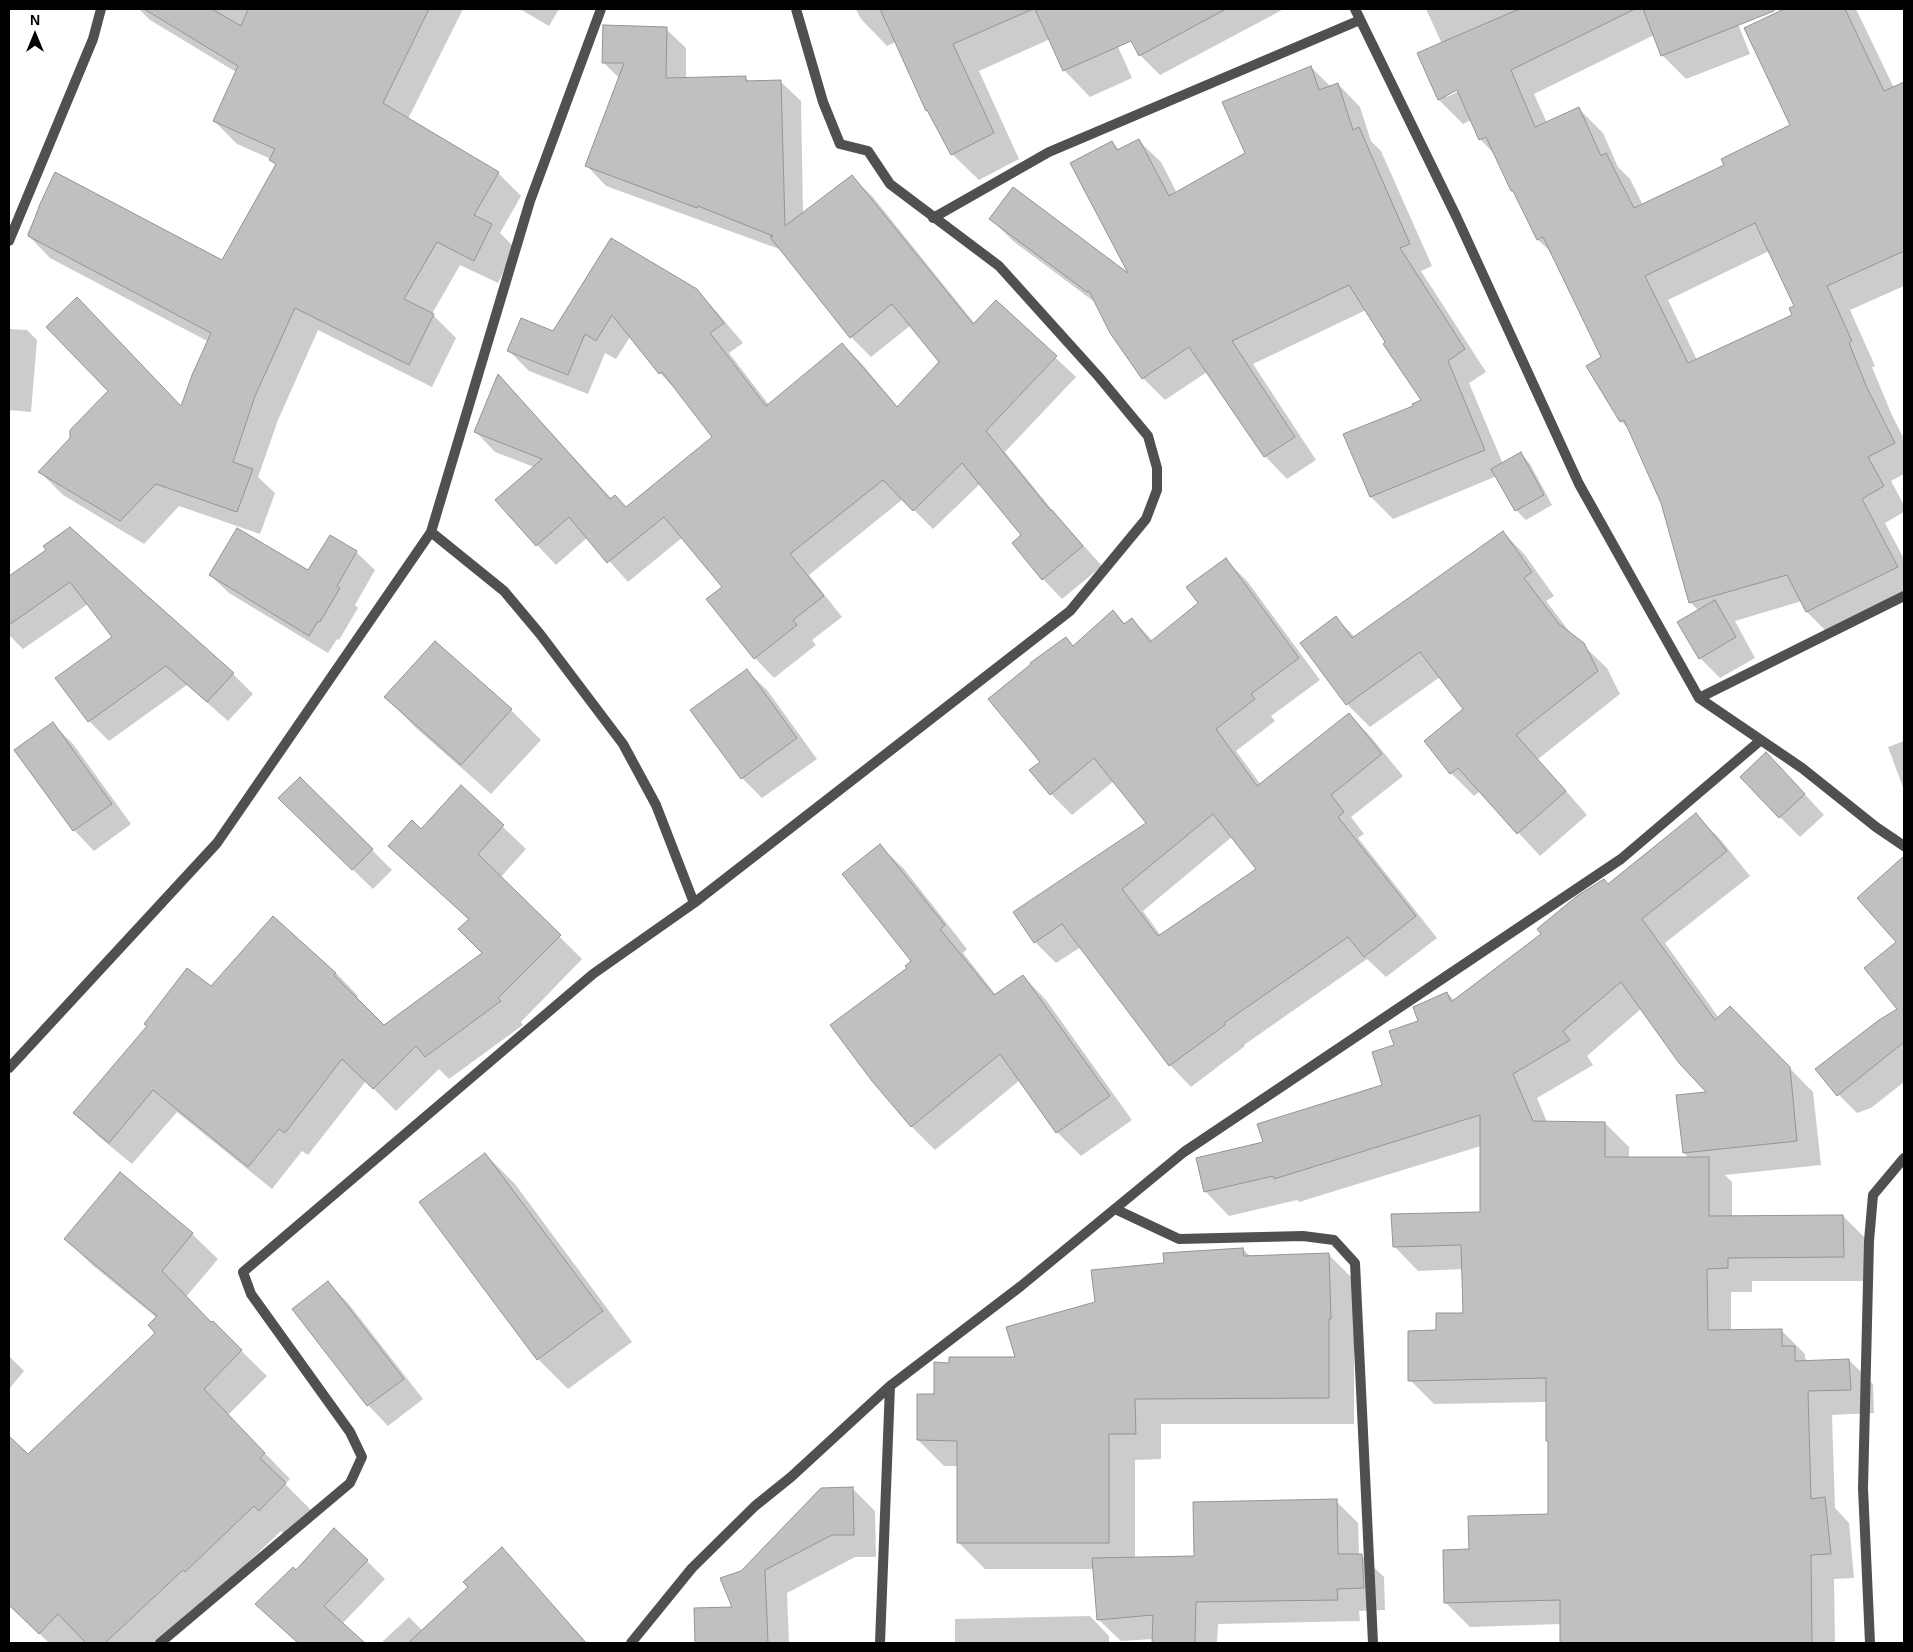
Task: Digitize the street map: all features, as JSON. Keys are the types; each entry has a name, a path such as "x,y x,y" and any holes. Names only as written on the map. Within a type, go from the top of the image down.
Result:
{"street":[{"path":"9,241 93,39 100,9"},
{"path":"9,1068 217,843 431,532 530,201 601,9"},
{"path":"160,1643 350,1483 362,1457 350,1432 251,1294 243,1272 593,974 694,903 1070,611 1146,519 1157,490 1157,468 1148,436 999,266 890,184 868,151 840,144 823,102 796,9"},
{"path":"1355,9 1456,218 1579,484 1699,698 1802,768 1876,827 1904,846"},
{"path":"933,218 1049,152 1360,20"},
{"path":"431,532 504,591 540,634 624,744 656,805 694,903"},
{"path":"1699,698 1904,596"},
{"path":"631,1643 692,1568 748,1513 890,1386 1021,1286 1184,1152 1621,859 1761,740"},
{"path":"1870,1643 1863,1488 1869,1241 1873,1195 1904,1158"},
{"path":"1115,1209 1179,1239 1303,1236 1334,1240 1356,1263 1373,1643"},
{"path":"880,1643 890,1386"}],"building":[{"path":"144,9 212,9 241,26 248,9 429,9 383,103 499,172 474,215 492,224 474,261 437,242 404,299 434,314 409,365 295,308 255,396 233,462 253,469 237,512 156,484 120,521 38,472 70,438 70,430 108,391 46,327 77,297 181,406 192,375 211,333 28,236 40,204 55,172 222,260 276,164 269,160 275,149 213,121 238,66"},
{"path":"880,9 1033,9 953,44 994,133 951,155 926,111"},
{"path":"1035,9 1226,9 1139,56 1131,41 1063,71"},
{"path":"1519,9 1635,9 1511,70 1535,127 1579,107 1601,156 1606,153 1634,208 1724,165 1721,159 1790,125 1744,28 1784,9 1845,9 1884,91 1904,82 1904,251 1827,286 1852,341 1849,343 1867,388 1895,443 1868,457 1884,486 1862,499 1898,567 1806,612 1787,575 1689,603 1661,503 1624,420 1620,422 1586,366 1601,357 1543,237 1537,240 1513,191 1511,191 1486,137 1479,140 1457,90 1438,100 1417,53","holes":["1755,223 1794,306 1789,308 1792,315 1688,363 1645,276"]},
{"path":"1643,9 1774,9 1774,11 1661,56"},
{"path":"603,25 667,27 666,78 746,76 746,81 781,80 785,226 852,175 973,324 996,300 1057,356 986,431 1051,511 1083,546 1042,580 1012,543 1021,535 962,463 913,511 883,480 790,554 824,596 793,620 797,625 754,659 706,599 722,587 664,517 607,563 569,517 536,546 495,500 542,459 474,432 498,374 610,499 615,495 626,507 712,437 662,372 659,374 612,315 596,341 585,334 568,375 507,351 521,318 553,331 611,238 697,289 724,323 710,333 766,406 842,343 897,407 939,362 892,304 850,338 770,237 773,236 698,206 697,208 585,166 624,63 602,63"},
{"path":"1311,66 1319,90 1338,83 1353,130 1359,127 1410,244 1400,248 1465,349 1448,361 1485,450 1370,497 1343,434 1413,406 1412,404 1421,400 1383,344 1385,342 1349,285 1232,341 1295,437 1264,457 1189,347 1142,379 1110,333 1089,291 1087,292 989,219 1013,187 1128,273 1070,163 1112,141 1117,150 1139,139 1169,196 1245,153 1222,102"},
{"path":"1521,452 1544,495 1515,511 1491,469"},
{"path":"70,527 234,673 207,702 166,666 88,722 55,678 112,637 70,582 9,625 9,576 46,550 43,546"},
{"path":"237,528 308,570 330,535 357,551 337,586 340,588 320,622 318,621 309,636 209,575"},
{"path":"1503,531 1532,572 1524,578 1559,624 1584,643 1598,671 1516,735 1566,791 1517,834 1458,768 1450,774 1424,741 1463,709 1420,652 1346,705 1300,643 1336,616 1352,638"},
{"path":"1226,558 1299,658 1251,694 1255,699 1216,729 1257,786 1349,713 1382,754 1331,795 1344,812 1338,817 1416,916 1364,957 1348,937 1224,1023 1225,1025 1169,1066 1062,924 1034,943 1013,912 1146,823 1094,758 1050,795 1029,770 1040,762 988,699 1030,663 1066,637 1073,646 1113,610 1124,624 1132,618 1150,642 1198,603 1186,587","holes":["1213,814 1256,869 1158,936 1122,889"]},
{"path":"1715,600 1736,637 1699,659 1677,622"},
{"path":"435,641 512,709 461,765 384,697"},
{"path":"747,669 797,738 741,779 690,710"},
{"path":"53,722 112,804 73,831 14,750"},
{"path":"1766,752 1805,794 1779,818 1740,777"},
{"path":"300,777 373,849 352,870 278,798"},
{"path":"461,785 504,825 478,854 561,935 498,998 501,1001 425,1057 416,1046 373,1089 342,1059 285,1133 279,1129 248,1167 153,1090 109,1143 73,1113 147,1026 144,1024 187,968 211,986 273,916 336,973 334,975 384,1025 482,953 458,929 469,919 388,846 412,820 421,829"},
{"path":"1696,813 1727,851 1642,919 1715,1020 1730,1006 1790,1067 1797,1141 1683,1153 1676,1095 1706,1092 1679,1063 1621,982 1563,1031 1570,1040 1513,1074 1533,1121 1605,1122 1605,1157 1709,1157 1709,1216 1843,1215 1844,1257 1728,1258 1728,1268 1707,1269 1708,1330 1782,1329 1782,1346 1795,1346 1795,1361 1849,1359 1851,1390 1808,1391 1811,1499 1825,1497 1831,1554 1811,1555 1812,1643 1560,1643 1560,1600 1444,1603 1443,1550 1469,1549 1468,1516 1548,1514 1546,1378 1408,1381 1408,1331 1436,1330 1436,1313 1463,1313 1461,1245 1393,1247 1391,1214 1480,1212 1480,1115 1274,1179 1273,1176 1204,1192 1196,1158 1263,1142 1257,1124 1382,1085 1372,1052 1394,1045 1389,1031 1418,1021 1413,1007 1447,992 1451,1002 1541,934 1537,929 1577,896 1604,879 1608,884"},
{"path":"880,844 945,925 940,929 994,995 1023,975 1110,1096 1056,1133 1000,1054 911,1127 872,1081 830,1025 907,968 905,966 911,961 842,874"},
{"path":"1904,856 1904,1042 1837,1096 1815,1069 1879,1020 1897,1009 1864,968 1896,942 1857,898"},
{"path":"485,1153 603,1311 537,1360 419,1202"},
{"path":"120,1172 193,1233 162,1271 211,1322 213,1321 242,1350 204,1389 265,1453 260,1458 286,1483 259,1511 254,1506 185,1572 183,1570 105,1643 86,1643 58,1614 39,1634 9,1605 9,1436 28,1454 155,1333 148,1325 157,1316 64,1239"},
{"path":"1243,1248 1244,1256 1329,1253 1331,1319 1329,1319 1329,1398 1135,1399 1136,1434 1109,1434 1109,1543 957,1543 957,1441 917,1440 917,1394 934,1394 934,1362 949,1363 949,1357 1015,1357 1006,1327 1095,1302 1091,1270 1164,1263 1163,1253"},
{"path":"328,1281 404,1379 367,1406 292,1309"},
{"path":"853,1487 854,1535 832,1535 765,1570 768,1643 695,1643 694,1608 732,1607 720,1578 741,1571 821,1488"},
{"path":"1337,1499 1338,1554 1362,1554 1364,1588 1337,1589 1338,1600 1196,1602 1195,1643 1152,1643 1153,1615 1097,1620 1092,1558 1194,1556 1193,1502"},
{"path":"334,1528 368,1560 324,1606 365,1643 298,1643 255,1604 293,1567 296,1570"},
{"path":"502,1547 586,1643 408,1643 468,1587 463,1582"}]}
